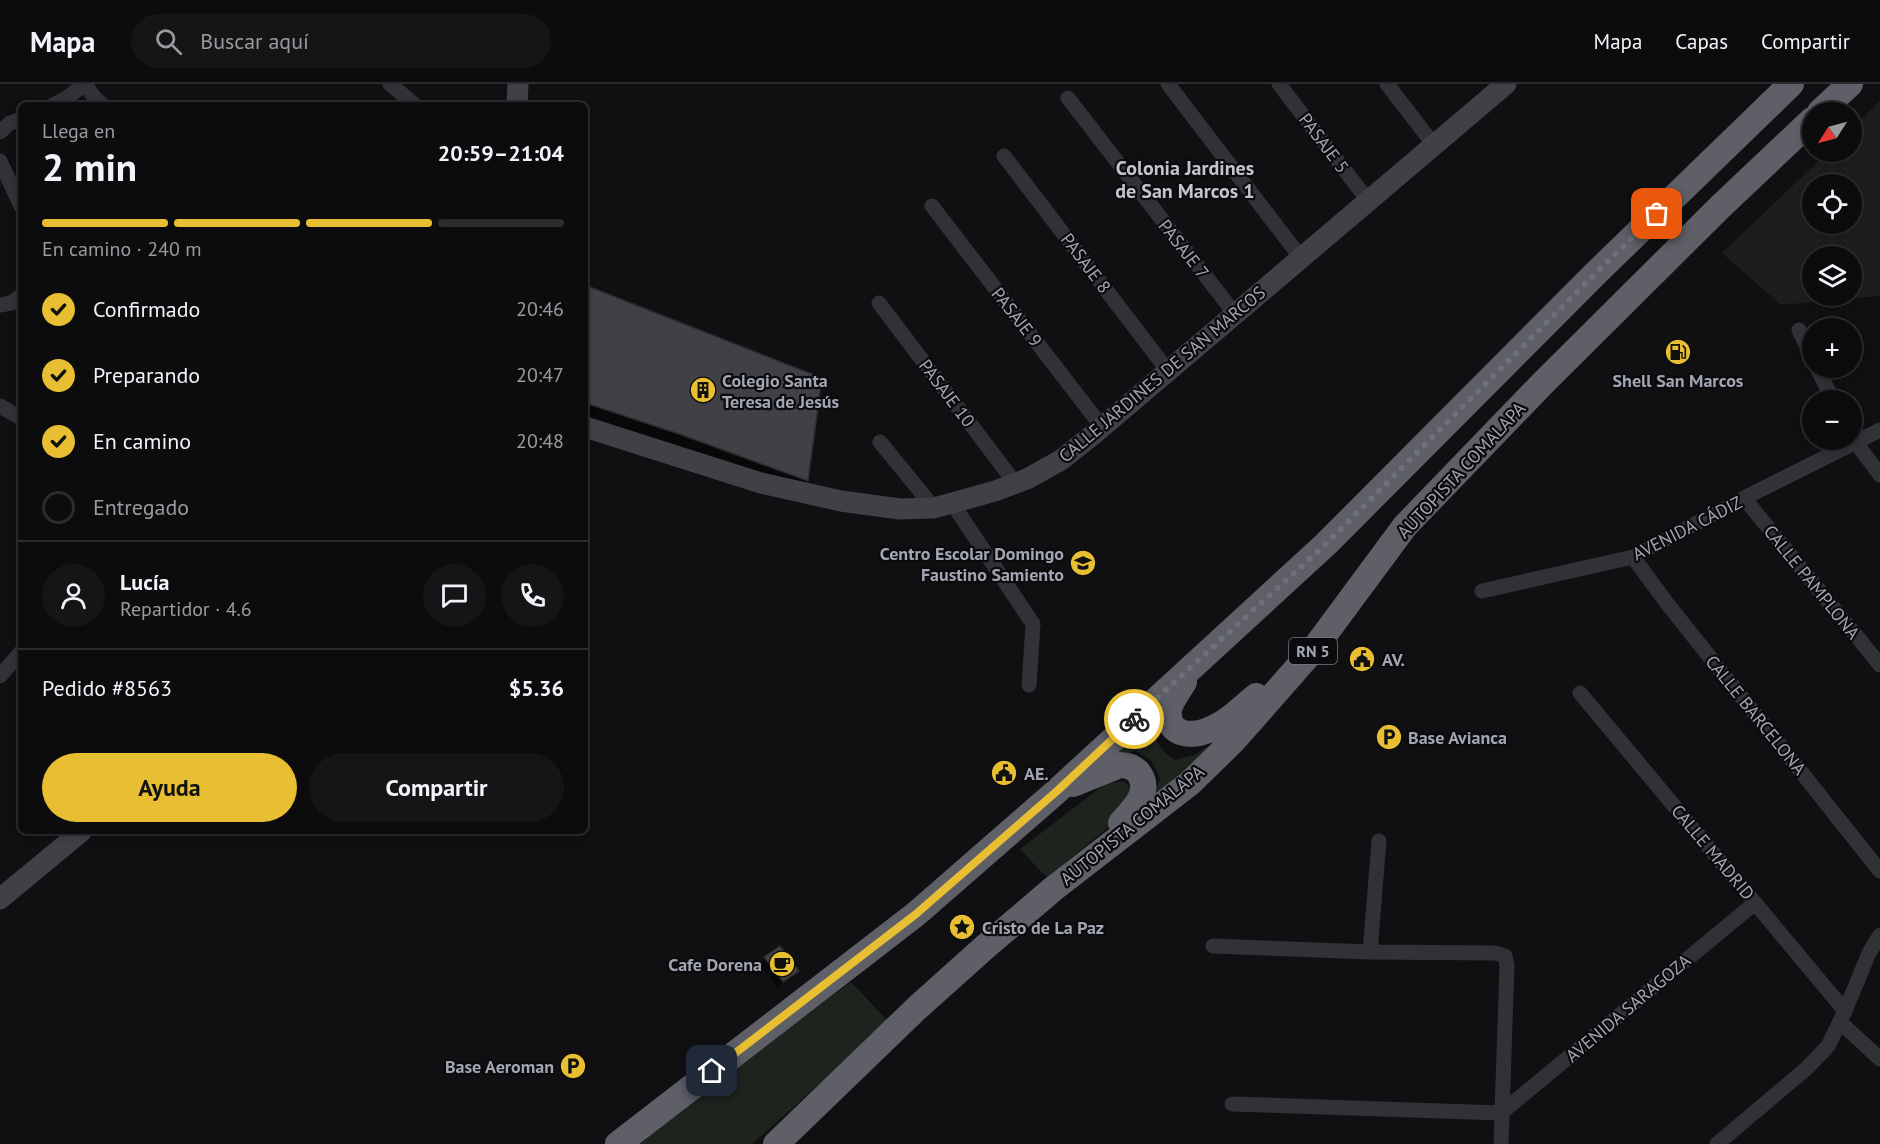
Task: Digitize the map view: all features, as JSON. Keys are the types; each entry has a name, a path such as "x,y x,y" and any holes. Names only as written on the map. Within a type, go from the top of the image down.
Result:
{"highway":[{"path":"618,1144 916,914 1057,791 1326,544 1597,272 1791,84"},
{"path":"1831,102 1850,84"},
{"name":"AUTOPISTA COMALAPA","path":"776,1144 926,1000 985,947 1092,858 1190,783 1234,740 1314,649 1405,526 1550,376 1720,207 1802,129"},
{"path":"1226,635 1201,660 1172,703 1169,717 1180,732 1187,735 1204,732 1224,723 1314,649"},
{"path":"1057,791 1120,765 1135,769 1143,780 1143,794 1137,805 1092,858"}],"main road":[{"path":"517,102 518,84"},
{"name":"CALLE JARDINES DE SAN MARCOS","path":"588,428 761,483 841,501 900,508 943,506 1015,483 1061,460 1369,202 1499,86"},
{"path":"0,899 78,834"}],"street":[{"path":"58,102 85,84 100,102"},
{"path":"390,84 411,102"},
{"path":"1168,84 1301,258"},
{"name":"PASAJE 5","path":"1279,84 1369,202"},
{"path":"1388,84 1434,145"},
{"name":"PASAJE 7","path":"1068,98 1235,314"},
{"path":"0,132 10,123 18,120"},
{"name":"PASAJE 8","path":"1004,156 1168,371"},
{"path":"0,161 18,200"},
{"name":"PASAJE 9","path":"932,207 1101,427"},
{"path":"0,304 10,303 18,298"},
{"name":"PASAJE 10","path":"879,303 1015,483"},
{"path":"1799,330 1802,336"},
{"path":"0,406 18,416"},
{"name":"AVENIDA CÁDIZ","path":"1862,437 1880,430"},
{"path":"880,442 943,506 1033,624 1029,685"},
{"name":"AVENIDA CÁDIZ","path":"1482,591 1633,557 1834,450"},
{"path":"1861,450 1880,475"},
{"name":"CALLE PAMPLONA","path":"1744,498 1880,665"},
{"name":"CALLE BARCELONA","path":"1633,557 1666,602 1880,871"},
{"path":"0,676 18,655"},
{"name":"CALLE MADRID","path":"1580,693 1755,903 1843,1017 1880,1059"},
{"path":"1370,952 1379,841"},
{"name":"AVENIDA SARAGOZA","path":"1501,1113 1755,903"},
{"path":"1716,1144 1807,1068 1828,1046 1843,1017 1856,981 1880,935"},
{"path":"1213,946 1370,952 1496,953 1505,956 1507,966 1501,1144"},
{"path":"1232,1104 1501,1113"}],"shaded area":[{"path":"1880,101 1880,296 1862,298 1862,246 1802,246 1802,303 1781,305 1722,253 1802,177 1802,234 1862,234 1862,174 1805,174 1818,162 1862,162 1862,118"},
{"path":"1164,703 1156,720 1155,735 1161,748 1175,760 1194,755 1225,737 1151,806 1160,778 1151,760 1136,751 1109,758"},
{"path":"1124,781 1133,791 1111,825 1047,878 1020,849 1105,784"},
{"path":"851,982 889,1022 752,1144 640,1144 708,1088"}],"building":[{"name":"Colegio Santa Teresa de Jesús","path":"588,286 822,378 808,481 588,404"},
{"name":"Cafe Dorena","path":"780,946 799,971 783,982 764,957"}],"way so far":[{"path":"1134,719 1326,544 1657,214"}],"place":[{"name":"Shell San Marcos","path":"1678,352"},
{"name":"Colegio Santa Teresa de Jesús","path":"703,390"},
{"name":"Centro Escolar Domingo Faustino Samiento","path":"1083,563"},
{"name":"AV.","path":"1362,659"},
{"name":"Base Avianca","path":"1389,737"},
{"name":"AE.","path":"1004,773"},
{"name":"Cristo de La Paz","path":"962,927"},
{"name":"Cafe Dorena","path":"782,964"},
{"name":"Base Aeroman","path":"573,1066"}],"district":[{"name":"Colonia Jardines de San Marcos 1","path":"1185,180"}],"route":[{"path":"712,1071 916,914 1057,791 1134,719"}]}
